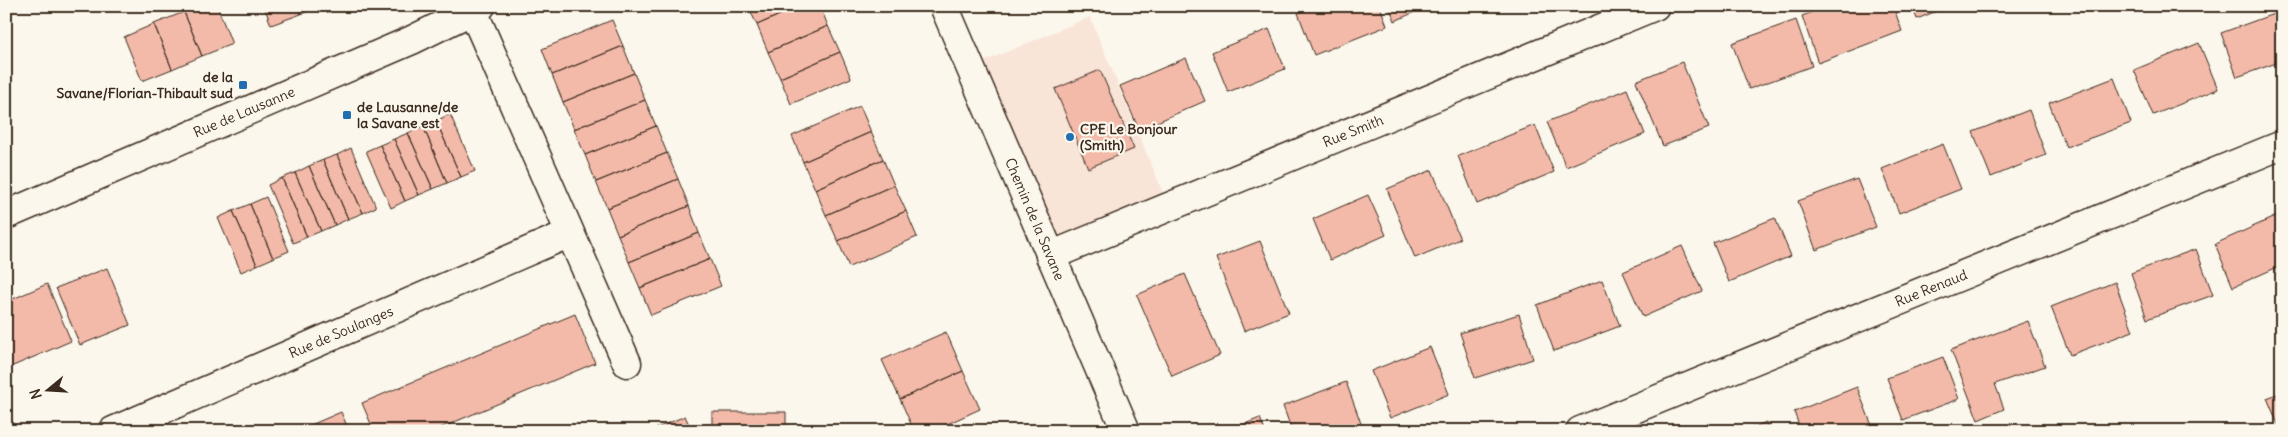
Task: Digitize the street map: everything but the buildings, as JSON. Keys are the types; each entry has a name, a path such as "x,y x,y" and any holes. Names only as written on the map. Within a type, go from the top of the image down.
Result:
{"street":[{"name":"Chemin de la Savane","path":"944,6 1126,431"},
{"name":"Rue Smith","path":"1050,256 1655,6"},
{"name":"Rue de Lausanne","path":"6,215 412,40 477,9"},
{"path":"477,9 570,233 627,363"},
{"name":"Rue Renaud","path":"1580,431 2282,145"},
{"name":"Rue de Soulanges","path":"113,431 570,233"}],"shaded area":[{"name":"CPE Le Bonjour (Smith)","path":"1090,17 1169,207 1050,256 971,67"}],"place":[{"name":"de la Savane/Florian-Thibault sud","path":"243,85"},
{"name":"de Lausanne/de la Savane est","path":"347,115"},
{"name":"CPE Le Bonjour (Smith)","path":"1070,137"}]}
